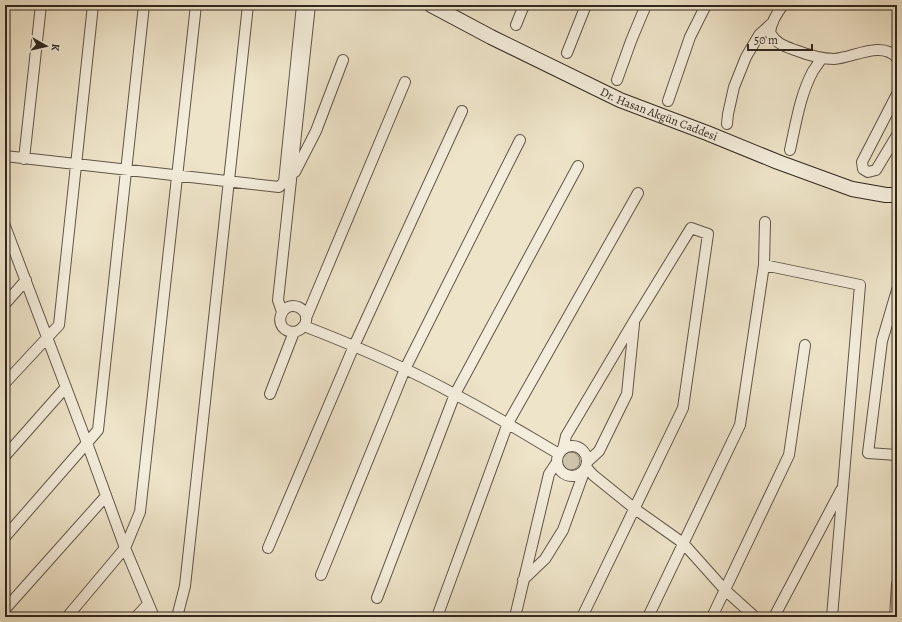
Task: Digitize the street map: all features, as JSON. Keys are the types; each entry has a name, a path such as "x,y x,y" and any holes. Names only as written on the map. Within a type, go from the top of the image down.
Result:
{"street":[{"path":"24,159 41,5"},
{"path":"5,383 59,325 93,5"},
{"path":"5,537 98,430 144,5"},
{"path":"67,617 124,548 140,512 196,5"},
{"path":"177,617 185,586 248,5"},
{"path":"5,156 279,188 284,182 302,5"},
{"path":"282,312 278,300 310,5"},
{"name":"Dr. Hasan Akgün Caddesi","path":"431,5 620,100 778,162 852,189 886,195 897,195"},
{"path":"516,25 524,5"},
{"path":"567,53 586,5"},
{"path":"617,80 630,41 646,5"},
{"path":"668,100 690,37 706,5"},
{"path":"781,5 771,24 770,33 778,43 814,57 835,59 876,50 894,54 897,58"},
{"path":"727,124 734,87 746,57 759,35 771,24"},
{"path":"790,150 800,106 806,88 813,71 822,58"},
{"path":"292,178 316,131 343,60"},
{"path":"305,322 303,310 296,306 288,307 280,316 281,324 286,330 294,332 302,329 305,322 405,82"},
{"path":"897,94 862,162 863,169 868,172 876,170 897,135"},
{"path":"268,548 354,346 462,111"},
{"path":"321,575 405,369 520,140"},
{"path":"377,598 455,394 578,166"},
{"path":"437,617 508,423 638,193"},
{"path":"648,617 740,425 764,265 765,222"},
{"path":"5,228 87,443 124,548 154,617"},
{"path":"515,617 549,474 559,455 566,436 691,228 708,234 683,408 582,617"},
{"path":"764,265 860,285 832,617"},
{"path":"5,304 26,280"},
{"path":"897,290 882,341 868,453 897,456"},
{"path":"524,580 545,559 563,530 586,467 587,458 585,453 578,447 568,446 559,455 558,467 560,472 569,477 580,475 586,467 599,450 627,394 634,321"},
{"path":"305,322 455,394 508,423 559,455"},
{"path":"270,394 294,332"},
{"path":"712,617 789,455 806,345"},
{"path":"5,456 66,387"},
{"path":"586,467 593,475 635,509 683,544 725,590 755,617"},
{"path":"774,617 843,486"},
{"path":"7,607 106,496"},
{"path":"895,617 897,584"},
{"path":"136,617 148,604"}],"shaded area":[{"path":"571,452 577,455 580,461 577,467 571,470 565,467 562,461 565,455"}]}
